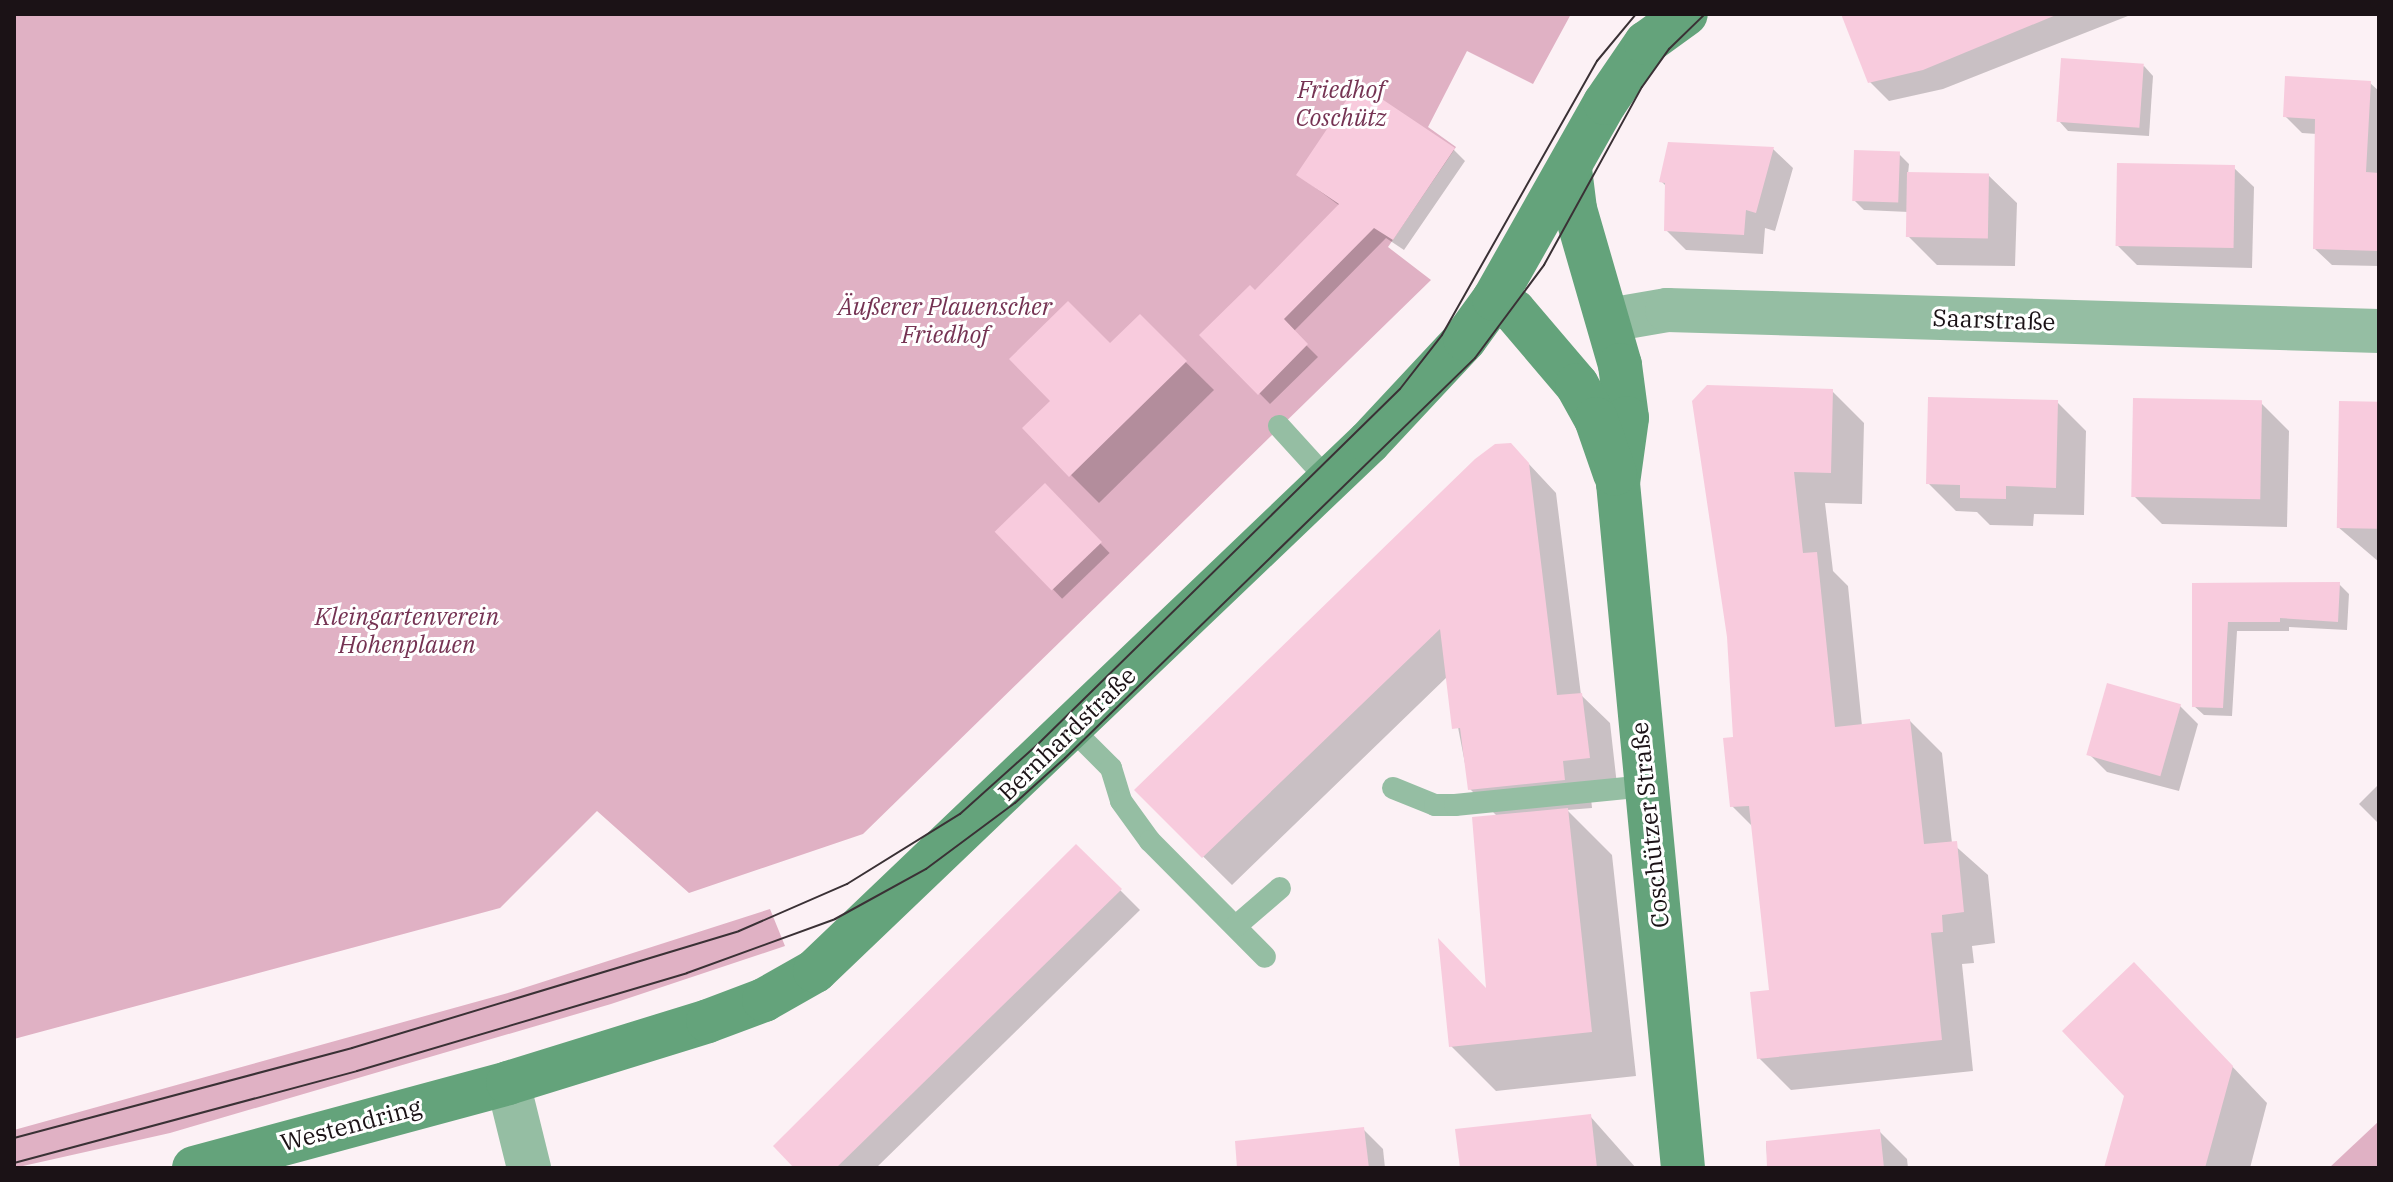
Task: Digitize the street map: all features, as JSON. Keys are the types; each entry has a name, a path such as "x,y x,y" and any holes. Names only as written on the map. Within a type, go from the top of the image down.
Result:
{"street":[{"name":"Bernhardstraße","path":"508,1083 708,1021 764,1000 815,971 1329,481 1465,339 1494,299 1605,103 1646,43 1686,14"},
{"name":"Coschützer Straße","path":"1570,169 1575,209 1609,320 1627,418 1618,483 1683,1168"},
{"name":"Coschützer Straße","path":"1494,299 1514,311 1577,385 1596,419 1618,483"},
{"name":"Saarstraße","path":"1609,320 1667,310 2379,331"},
{"name":"Westendring","path":"194,1168 508,1083"},
{"path":"508,1083 529,1168"}],"lane":[{"path":"1279,426 1329,481"},
{"path":"1072,729 1111,768 1121,801 1150,841 1265,957"},
{"path":"1393,788 1435,805 1455,805 1646,786"},
{"path":"1236,926 1280,888"}],"green space":[{"path":"14,14 1571,14 1533,84 1467,51 1428,127 1456,147 1388,247 1431,280 863,834 689,893 597,811 500,908 14,1039"},
{"path":"770,909 785,946 611,1004 170,1133 14,1168 14,1130 508,993"},
{"path":"2379,1121 2379,1168 2329,1168"}],"building":[{"path":"1841,14 2056,15 1923,70 1868,83"},
{"path":"2061,58 2144,64 2139,128 2057,122"},
{"path":"2285,76 2371,81 2366,172 2379,173 2379,251 2313,249 2315,119 2283,117"},
{"path":"1358,83 1455,148 1393,240 1374,228 1284,319 1308,344 1258,395 1199,335 1250,285 1255,290 1339,204 1296,175"},
{"path":"1668,142 1774,147 1756,213 1746,210 1744,235 1664,231 1665,183 1659,182"},
{"path":"1854,150 1900,152 1898,203 1852,201"},
{"path":"2117,163 2235,165 2234,248 2116,246"},
{"path":"1907,172 1989,173 1988,238 1906,237"},
{"path":"1068,301 1110,343 1140,314 1187,361 1069,477 1022,428 1050,401 1009,359"},
{"path":"1707,385 1833,389 1831,473 1794,472 1803,553 1817,552 1835,727 1910,719 1924,844 1957,841 1964,912 1942,915 1943,932 1931,933 1942,1040 1757,1059 1750,992 1769,990 1749,806 1730,807 1723,738 1733,737 1727,637 1692,401"},
{"path":"1928,397 2058,400 2056,488 2006,486 2006,499 1960,498 1960,485 1926,484"},
{"path":"2133,398 2262,400 2260,499 2131,497"},
{"path":"2339,401 2379,402 2377,529 2337,528"},
{"path":"1511,443 1529,463 1557,695 1582,693 1590,758 1563,761 1565,780 1468,790 1460,728 1452,729 1440,629 1202,858 1134,790 1475,459 1495,444"},
{"path":"1045,483 1102,542 1052,591 995,532"},
{"path":"2340,582 2338,622 2280,618 2280,622 2228,622 2223,708 2192,707 2192,583"},
{"path":"2107,683 2181,704 2160,776 2086,755"},
{"path":"1568,808 1592,1032 1449,1047 1438,938 1486,988 1472,817"},
{"path":"1076,844 1122,889 836,1168 794,1168 773,1146"},
{"path":"2134,962 2233,1066 2205,1168 2104,1168 2124,1096 2062,1031"},
{"path":"1591,1114 1597,1168 1460,1168 1455,1129"},
{"path":"1364,1127 1369,1168 1237,1168 1235,1141"},
{"path":"1880,1129 1884,1168 1767,1168 1766,1141"}],"tram line":[{"path":"14,1138 352,1048 739,931 847,884 960,814 1037,745 1400,389 1442,335 1597,61 1636,14"},
{"path":"14,1163 357,1071 687,973 835,919 926,869 1015,803 1065,758 1475,358 1544,265 1642,87 1669,49 1705,14"}],"park label":[{"name":"Friedhof Coschütz","path":"1341,104"},
{"name":"Äußerer Plauenscher Friedhof","path":"945,321"},
{"name":"Kleingartenverein Hohenplauen","path":"407,631"}]}
